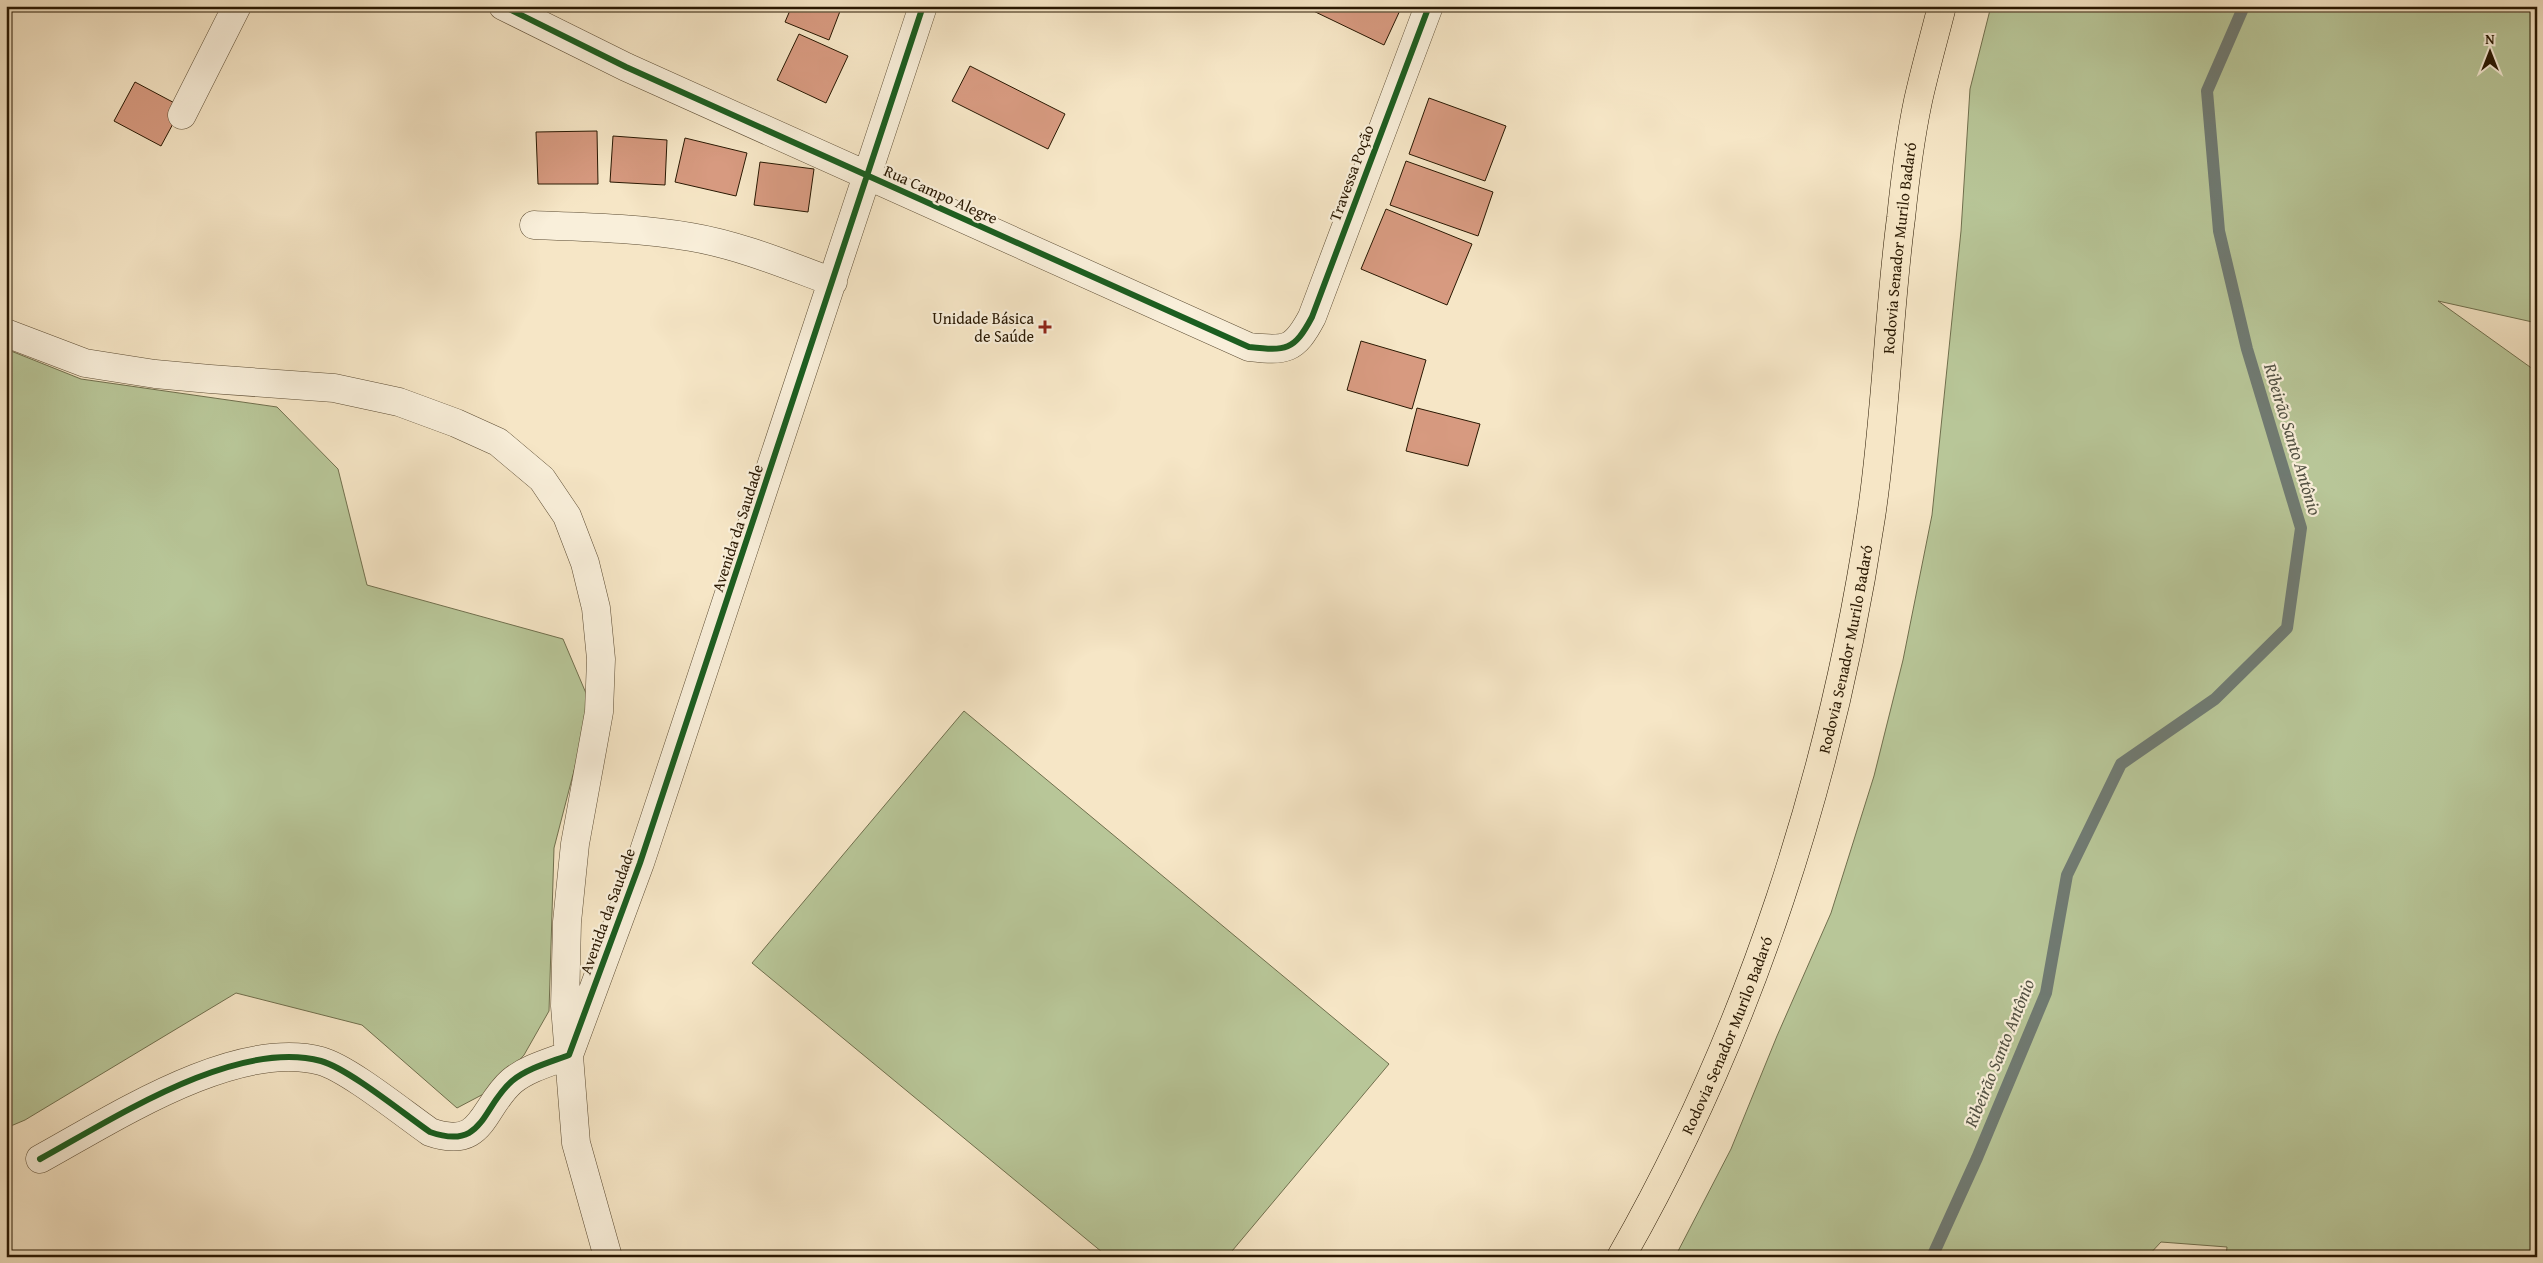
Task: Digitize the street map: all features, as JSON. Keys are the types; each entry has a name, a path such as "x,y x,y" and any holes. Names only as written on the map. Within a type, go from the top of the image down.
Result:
{"main road":[{"name":"Rodovia Senador Murilo Badaró","path":"1621,1257 1675,1158 1721,1057 1797,850 1826,744 1851,636 1872,514 1900,218 1918,102 1942,6"}],"street":[{"path":"182,115 237,6"},
{"name":"Rua Campo Alegre","path":"503,6 626,67 1249,347 1272,349 1292,346"},
{"name":"Avenida da Saudade","path":"569,1055 643,854 923,6"},
{"name":"Travessa Poção","path":"1292,346 1303,334 1312,317 1429,6"},
{"path":"534,225 633,230 692,237 759,255 833,282"},
{"path":"6,333 85,363 182,377 334,388 399,402 456,423 498,442 542,479 567,516 585,563 596,608 601,659 599,712 575,844 566,922 565,1006 576,1142 608,1257"},
{"path":"40,1159 119,1115 205,1073 285,1057 322,1062 349,1076 430,1132 444,1137 457,1138 470,1133 485,1119 513,1080 532,1069 569,1055"}],"green space":[{"path":"1991,6 2537,6 2537,323 2438,301 2537,372 2537,1257 2226,1257 2227,1247 2161,1242 2147,1257 1675,1257 1731,1149 1777,1036 1831,913 1874,776 1903,660 1932,515 1961,231 1970,89"},
{"path":"6,349 81,379 277,407 338,469 367,585 563,639 591,705 554,848 549,1011 524,1055 493,1089 457,1108 362,1025 236,993 25,1120 6,1128"},
{"path":"964,711 1389,1064 1227,1257 1108,1257 752,963"}],"building":[{"path":"788,6 842,6 829,40 785,22 791,8"},
{"path":"1303,6 1402,6 1384,45"},
{"path":"799,34 848,56 826,103 777,80"},
{"path":"970,66 1065,114 1048,149 952,101"},
{"path":"135,82 182,107 161,146 114,121"},
{"path":"1429,98 1506,126 1485,181 1409,154"},
{"path":"597,131 598,184 538,184 536,132"},
{"path":"613,136 667,140 665,185 610,182"},
{"path":"685,138 747,153 736,196 675,182"},
{"path":"1406,161 1493,192 1478,236 1390,205"},
{"path":"760,162 814,169 808,212 754,205"},
{"path":"1386,209 1472,244 1447,305 1361,269"},
{"path":"1361,341 1426,360 1412,409 1347,390"},
{"path":"1417,408 1480,424 1468,466 1406,451"}],"waterway":[{"name":"Ribeirão Santo Antônio","path":"1932,1257 1977,1158 2046,993 2067,875 2121,764 2215,699 2287,628 2301,528 2247,349 2219,231 2207,91 2244,6"}],"cycle path":[{"path":"503,6 626,67 1249,347 1272,349 1288,346 1294,342 1300,337 1312,317 1429,6"},
{"path":"40,1159 139,1104 176,1086 214,1071 252,1061 288,1057 321,1061 333,1066 361,1082 430,1132 448,1136 461,1136 472,1131 480,1124 502,1092 518,1076 569,1055 640,863 923,6"}],"place":[{"name":"Unidade Básica de Saúde","path":"1045,327"}]}
